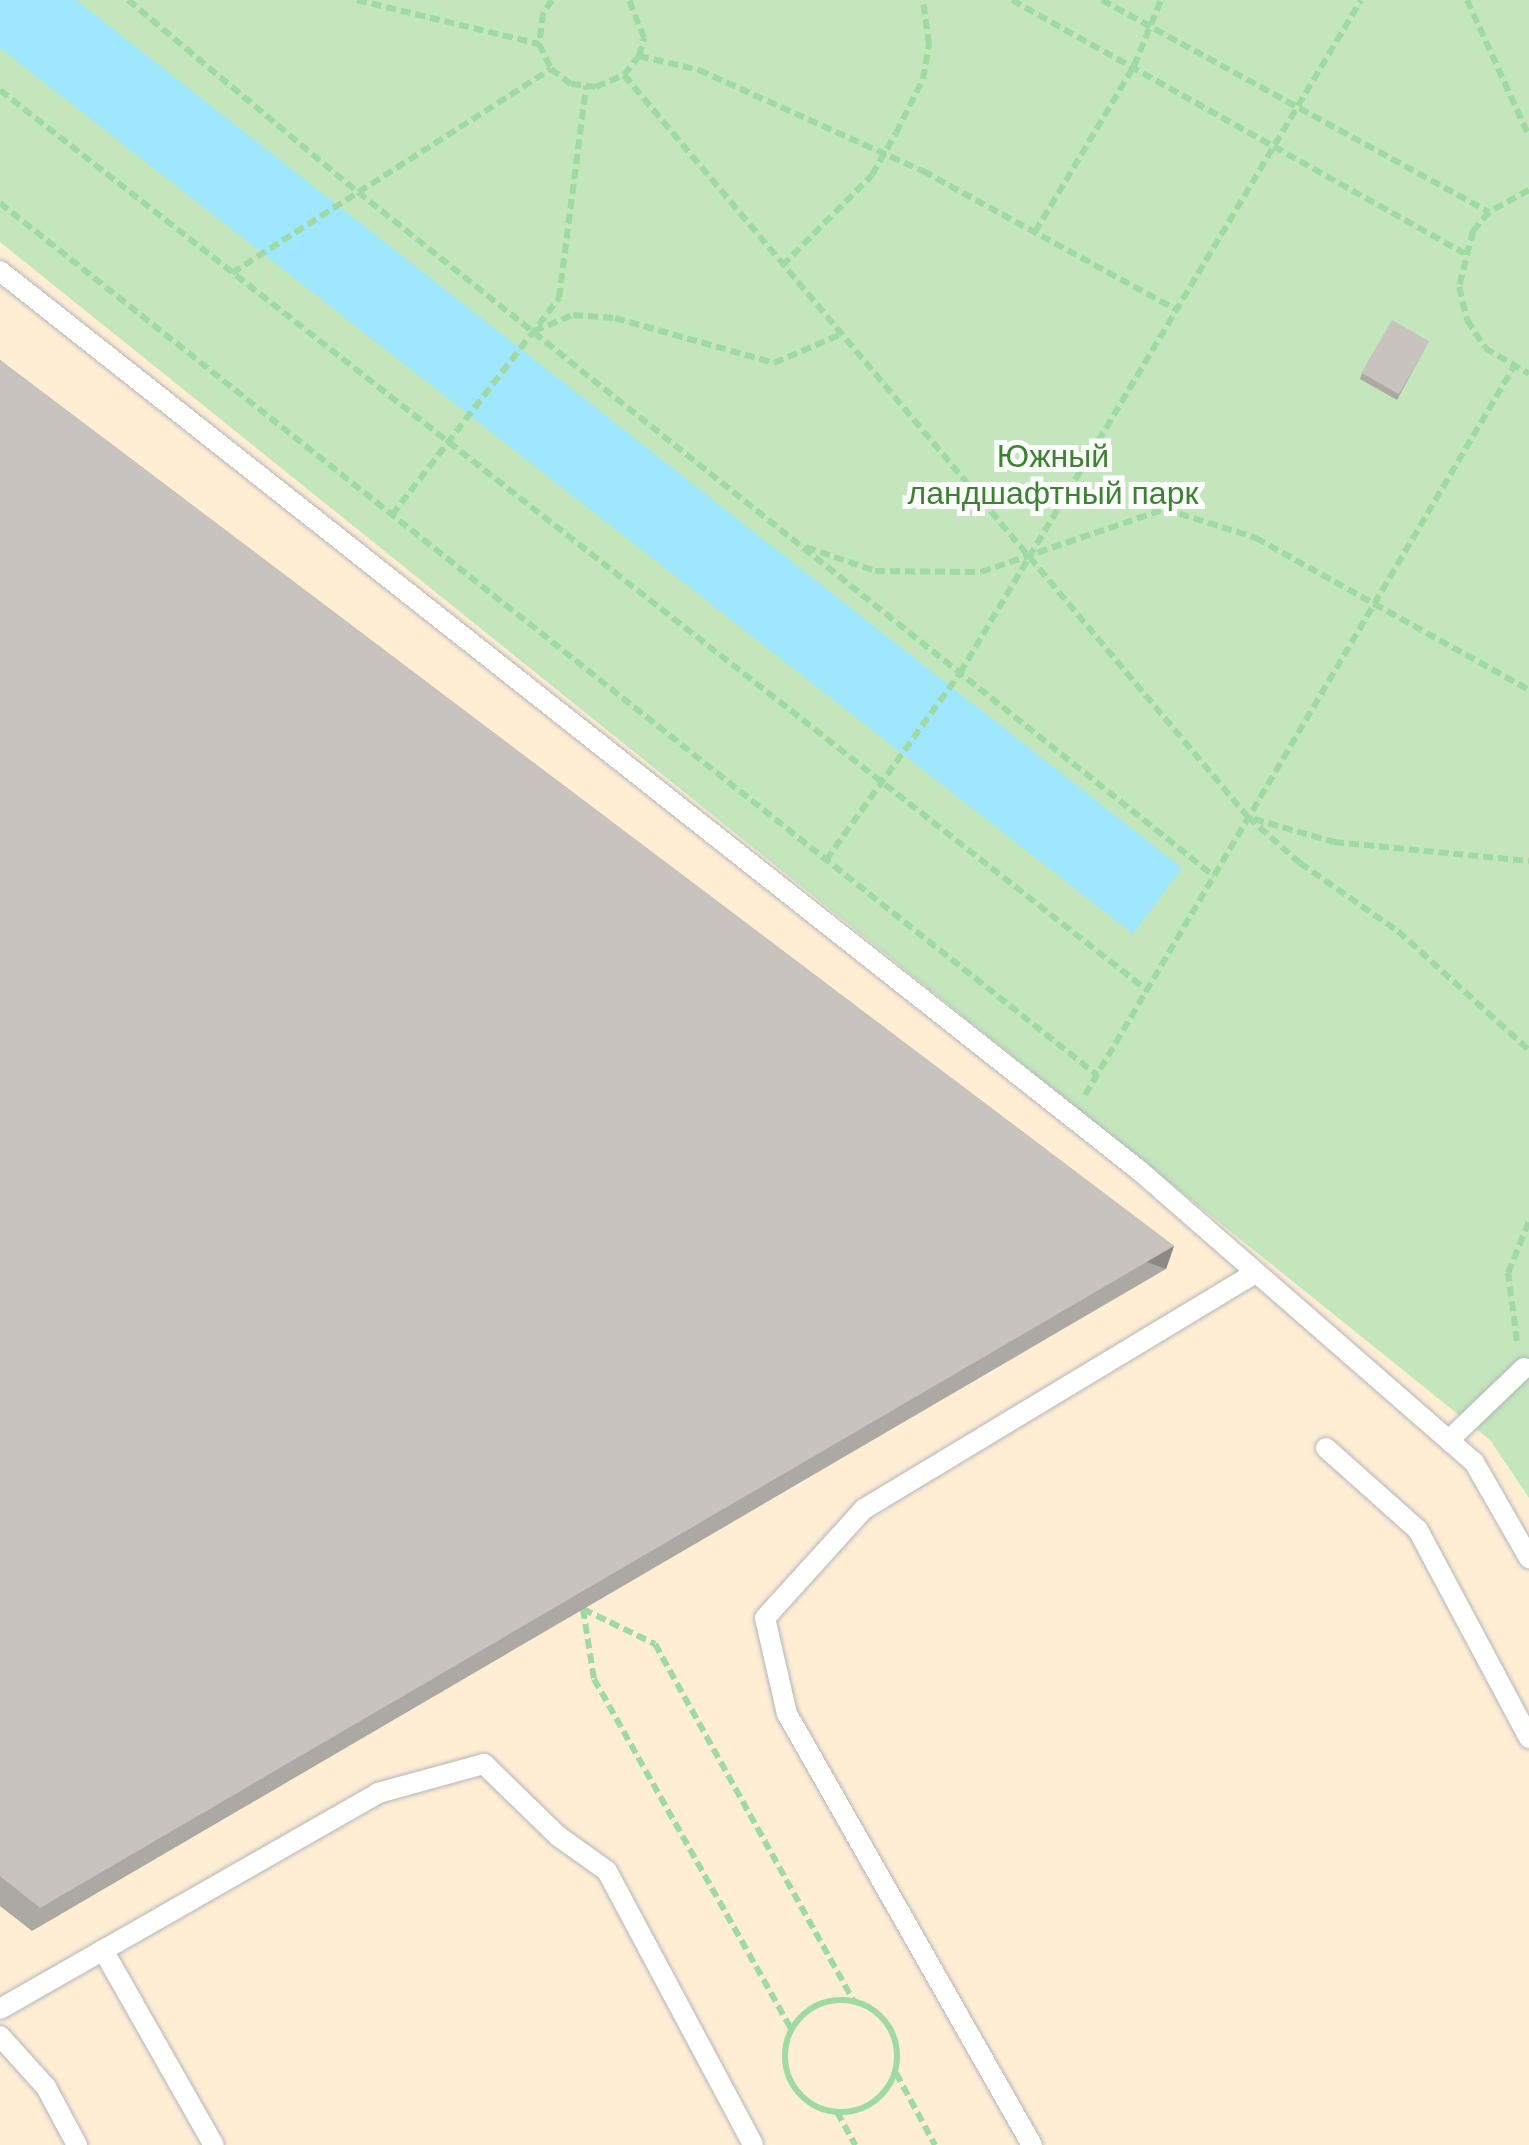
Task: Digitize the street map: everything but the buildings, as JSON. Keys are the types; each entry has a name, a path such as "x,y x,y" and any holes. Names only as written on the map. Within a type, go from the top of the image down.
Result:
{"lane":[{"path":"0,270 1072,1118 1474,1462 1529,1558"},
{"path":"1032,2145 787,1714 765,1618 864,1508 1254,1274"},
{"path":"1448,1440 1524,1368"},
{"path":"1326,1448 1418,1530 1529,1738"},
{"path":"0,2009 378,1793 484,1764 558,1836 607,1872 753,2145"},
{"path":"104,1950 214,2145"},
{"path":"0,2036 46,2087 77,2145"}],"path":[{"path":"128,0 358,192 1214,876"},
{"path":"356,0 539,44"},
{"path":"552,0 543,13 539,44 551,69 586,86 624,75 639,56 644,38 633,1"},
{"path":"782,266 830,222 884,156 923,78 929,44 923,0"},
{"path":"1012,0 1464,253"},
{"path":"1102,0 1489,212"},
{"path":"1035,232 1134,66 1161,0"},
{"path":"826,860 960,673 1295,106 1362,0"},
{"path":"1467,0 1529,136"},
{"path":"639,56 698,70 884,156 1035,232 1175,309"},
{"path":"232,272 551,69"},
{"path":"624,75 1025,559 1248,817 1300,863 1398,931 1529,1050"},
{"path":"392,515 559,298 586,86"},
{"path":"0,90 1147,990"},
{"path":"1529,190 1489,212 1464,253 1460,286 1467,320 1486,348 1513,368 1529,374"},
{"path":"0,203 1097,1075"},
{"path":"533,332 574,315 614,318 774,363 840,335"},
{"path":"1072,1118 1513,368"},
{"path":"800,545 875,571 928,576 982,572 1025,559 1067,538 1165,509 1256,538 1377,600 1529,690"},
{"path":"1248,817 1334,842 1529,861"},
{"path":"1524,1368 1508,1273 1529,1221"},
{"path":"791,2029 594,1679 584,1609 656,1644 854,2000 886,2020 894,2036 896,2072 935,2145"},
{"path":"854,2000 818,2004 791,2029 785,2065 802,2097 837,2112 855,2145"},
{"path":"837,2112 874,2102 896,2072"}],"shaded area":[{"path":"0,0 1529,0 1529,2145 0,2145"}],"green space":[{"name":"Южный ландшафтный парк","path":"0,0 1529,0 1529,1498 1490,1440 0,242"}],"water":[{"path":"0,0 76,0 1182,868 1133,934 0,48"}]}
